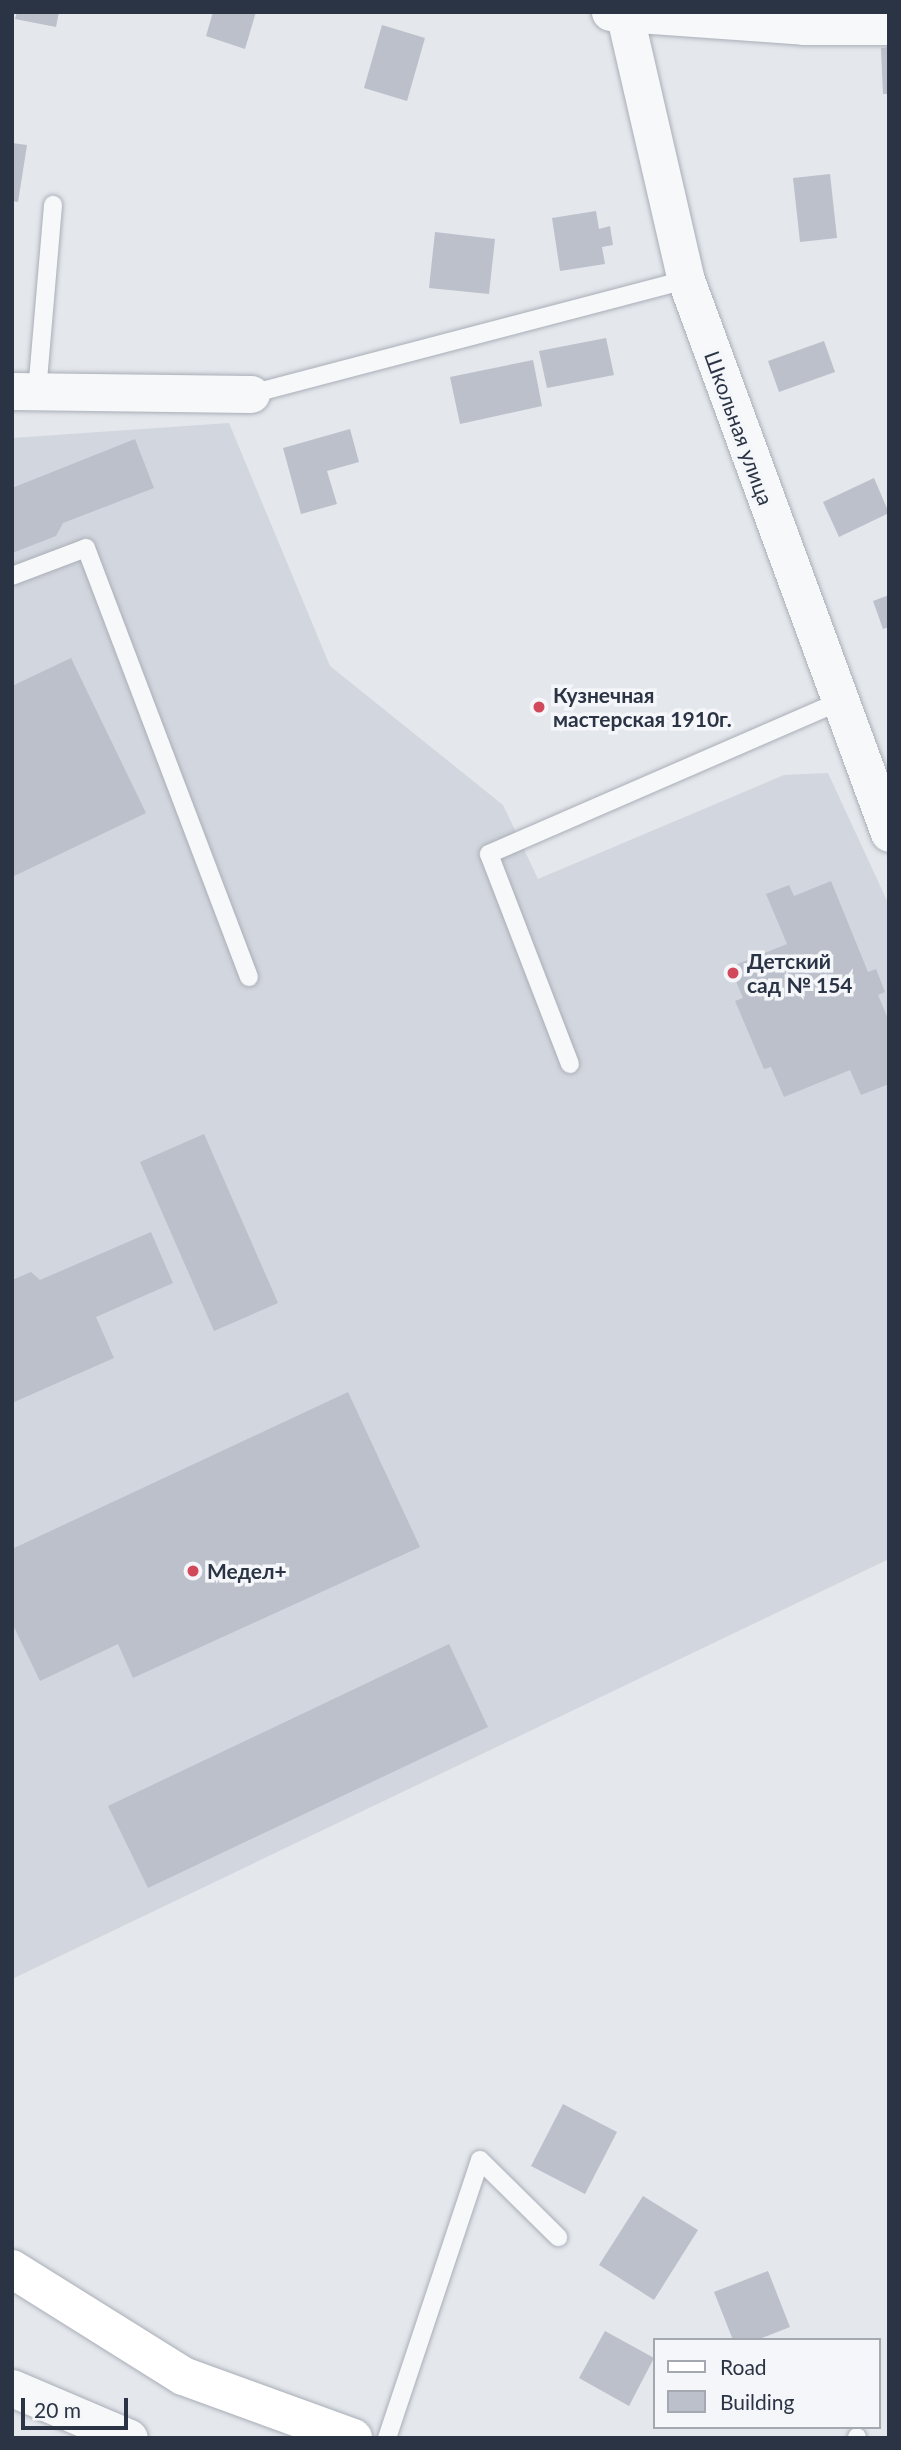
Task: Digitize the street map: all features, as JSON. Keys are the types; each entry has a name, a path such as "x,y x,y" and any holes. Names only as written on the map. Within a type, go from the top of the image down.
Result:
{"street":[{"path":"619,13 889,26"},
{"name":"Школьная улица","path":"619,13 686,281 889,833"},
{"path":"25,391 251,394"},
{"path":"15,2275 183,2376 298,2429 353,2438"},
{"path":"12,2388 129,2438"}],"lane":[{"path":"25,391 53,205"},
{"path":"251,394 686,281"},
{"path":"12,576 86,548 249,977"},
{"path":"570,1064 489,853 839,702"},
{"path":"387,2438 480,2160 558,2237"}],"shaded area":[{"path":"229,423 330,666 503,805 538,879 784,775 828,773 889,905 889,1559 12,1979 12,438"}],"building":[{"path":"17,12 59,12 56,27 15,19"},
{"path":"213,12 256,12 245,49 206,36"},
{"path":"382,25 425,38 407,101 364,88"},
{"path":"889,47 889,94 883,94 881,48"},
{"path":"12,143 27,145 18,202 12,201"},
{"path":"830,174 837,238 800,242 793,178"},
{"path":"596,211 599,229 610,226 613,245 602,247 605,264 560,271 552,218"},
{"path":"435,232 495,239 489,294 429,288"},
{"path":"606,338 614,375 547,388 539,351"},
{"path":"824,341 835,372 779,392 768,361"},
{"path":"533,360 542,406 460,424 450,377"},
{"path":"350,429 359,462 327,471 337,504 301,514 283,448"},
{"path":"135,439 154,488 63,523 56,536 12,553 12,488"},
{"path":"874,478 889,513 839,537 823,502"},
{"path":"889,595 889,627 883,629 873,601"},
{"path":"71,658 146,813 12,877 12,686"},
{"path":"831,881 868,972 876,969 885,992 878,995 889,1021 889,1084 861,1095 850,1070 784,1097 771,1067 764,1069 735,1001 743,998 730,967 787,944 766,894 789,885 794,896"},
{"path":"204,1134 278,1303 214,1331 140,1162"},
{"path":"151,1232 173,1283 96,1317 114,1358 12,1403 12,1280 31,1272 40,1280"},
{"path":"348,1392 420,1547 133,1678 118,1644 40,1681 12,1623 12,1549"},
{"path":"449,1644 488,1727 148,1888 108,1806"},
{"path":"563,2104 617,2132 585,2194 531,2166"},
{"path":"643,2196 698,2230 654,2300 599,2265"},
{"path":"768,2271 790,2327 762,2338 732,2338 714,2292"},
{"path":"605,2331 652,2357 629,2406 579,2378"}],"place":[{"name":"Кузнечная мастерская 1910г.","path":"539,707"},
{"name":"Детский сад № 154","path":"733,973"},
{"name":"Медел+","path":"193,1571"}]}
